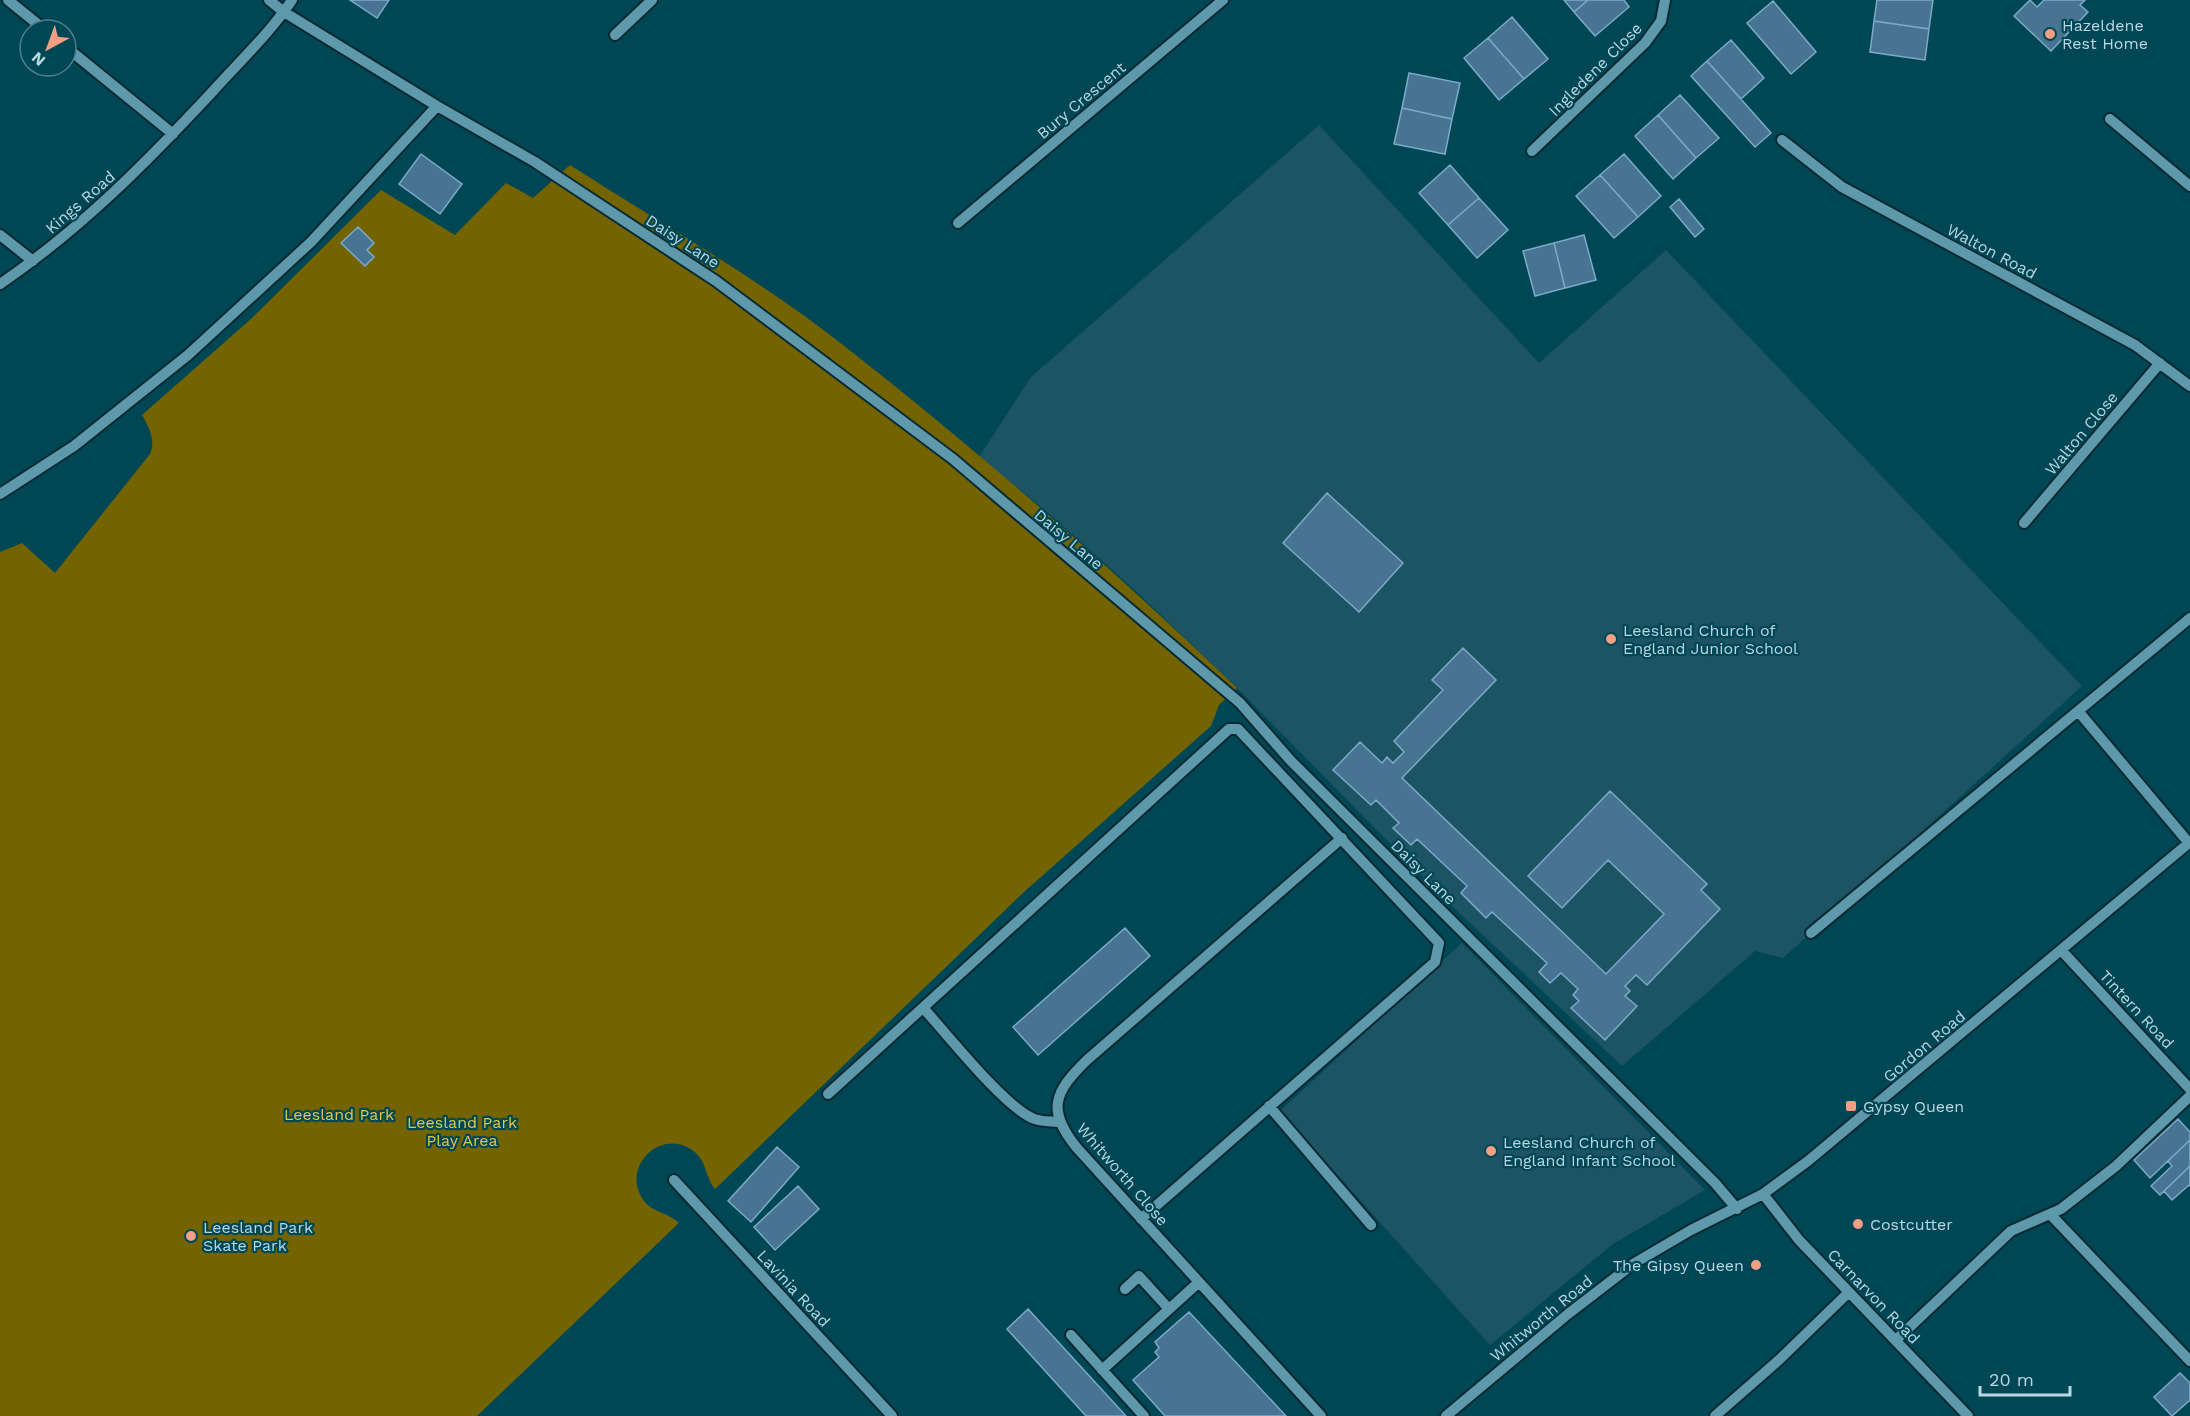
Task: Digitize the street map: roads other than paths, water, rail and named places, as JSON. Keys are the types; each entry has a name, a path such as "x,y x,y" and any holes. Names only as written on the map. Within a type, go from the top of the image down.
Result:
{"street":[{"path":"8,0 30,18"},
{"name":"Daisy Lane","path":"269,0 284,12 437,106 535,162 716,281 953,459 1240,703 1291,761 1715,1183 1737,1209"},
{"name":"Kings Road","path":"0,284 33,261 125,184 284,12 292,0"},
{"path":"615,35 652,0"},
{"name":"Bury Crescent","path":"958,223 1223,0"},
{"name":"Ingledene Close","path":"1532,151 1645,43 1661,21 1665,0"},
{"path":"78,57 173,134"},
{"path":"0,494 74,446 188,355 311,242 437,106"},
{"path":"2110,119 2190,186"},
{"name":"Walton Road","path":"1782,140 1842,186 2135,345 2190,386"},
{"path":"0,235 33,261"},
{"name":"Walton Close","path":"2024,523 2160,363"},
{"path":"1811,933 2190,618"},
{"path":"2078,711 2189,842"},
{"path":"828,1094 1229,729 1238,729 1439,943 1436,962 1141,1219"},
{"name":"Whitworth Close","path":"1321,1416 1077,1148 1059,1122 1056,1109 1059,1095 1073,1074 1342,838"},
{"name":"Gordon Road","path":"1659,1248 1763,1194 1816,1154 2189,842"},
{"name":"Tintern Road","path":"2061,950 2190,1089"},
{"path":"924,1009 998,1090 1023,1113 1034,1119 1059,1122"},
{"path":"1896,1340 2011,1231 2061,1209 2116,1166 2190,1096"},
{"path":"1269,1106 1371,1225"},
{"name":"Lavinia Road","path":"674,1180 892,1416"},
{"name":"Carnarvon Road","path":"1763,1194 1799,1240 1968,1416"},
{"path":"2050,1214 2190,1361"},
{"name":"Whitworth Road","path":"1446,1416 1568,1314 1659,1248"},
{"path":"1125,1290 1139,1276 1169,1310"},
{"path":"1102,1370 1199,1282"},
{"path":"1715,1416 1780,1359 1849,1292"},
{"path":"1071,1335 1144,1416"}],"place":[{"name":"Hazeldene Rest Home","path":"2050,34"},
{"name":"Leesland Church of England Junior School","path":"1611,639"},
{"name":"Gypsy Queen","path":"1851,1106"},
{"name":"Leesland Church of England Infant School","path":"1491,1151"},
{"name":"Costcutter","path":"1858,1224"},
{"name":"Leesland Park Skate Park","path":"191,1236"},
{"name":"The Gipsy Queen","path":"1756,1265"}],"park label":[{"name":"Leesland Park","path":"339,1114"},
{"name":"Leesland Park Play Area","path":"462,1131"}]}
